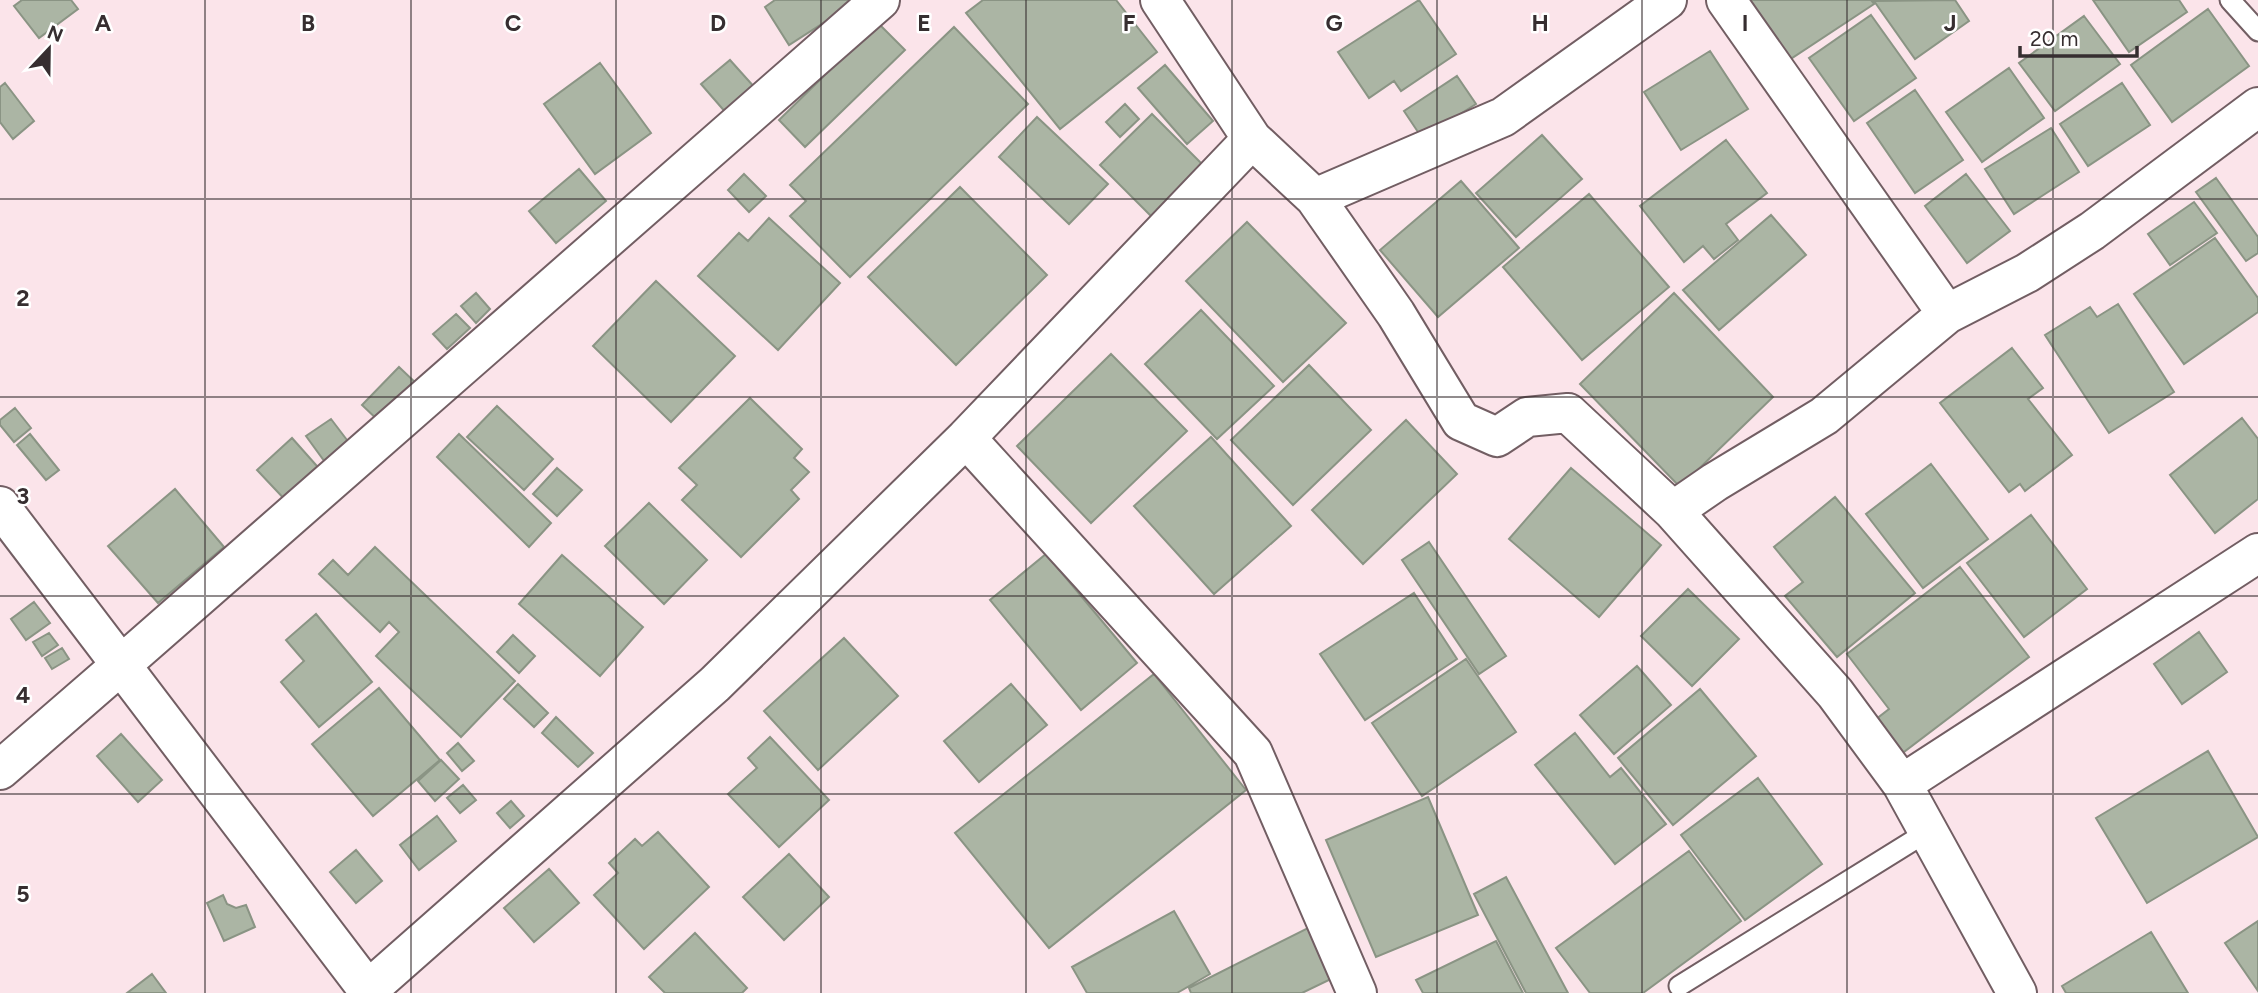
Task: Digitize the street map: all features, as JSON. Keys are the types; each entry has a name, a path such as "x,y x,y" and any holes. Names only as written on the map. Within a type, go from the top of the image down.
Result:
{"street":[{"path":"0,770 880,0"},
{"path":"1160,0 1252,139 1315,198 1396,314 1461,421 1497,437 1527,418 1567,412 1673,511 1835,693 1902,784 2017,993"},
{"path":"1726,0 1947,314"},
{"path":"1315,198 1503,117 1661,1"},
{"path":"1673,511 1714,482 1824,416 1947,314 2026,273 2092,231 2258,107"},
{"path":"0,506 369,991 715,684 966,438 1252,139"},
{"path":"966,438 1253,753 1357,993"},
{"path":"1902,784 2258,552"}],"lane":[{"path":"2230,0 2258,32"},
{"path":"1679,986 1927,832"}],"building":[{"path":"22,0 71,0 78,9 39,38 14,6"},
{"path":"775,0 859,0 789,45 765,7"},
{"path":"983,0 1116,0 1157,52 1060,129 966,13"},
{"path":"1419,0 1456,54 1401,91 1394,81 1369,98 1338,52"},
{"path":"1751,0 1871,0 1874,4 1786,62 1746,3"},
{"path":"1955,0 1969,21 1915,59 1874,1"},
{"path":"2093,0 2179,0 2187,12 2129,52"},
{"path":"2208,9 2249,66 2172,122 2131,65"},
{"path":"1871,15 1916,78 1854,121 1809,58"},
{"path":"2084,16 2120,64 2055,111 2019,63"},
{"path":"878,23 905,50 805,147 779,120"},
{"path":"954,27 1028,104 850,277 790,216 806,201 790,185"},
{"path":"1710,51 1748,109 1681,150 1644,92"},
{"path":"730,60 756,89 727,114 701,84"},
{"path":"600,63 651,133 595,174 544,104"},
{"path":"1165,65 1213,121 1187,144 1138,88"},
{"path":"2009,68 2044,118 1982,162 1946,112"},
{"path":"1457,76 1476,104 1422,138 1404,111"},
{"path":"5,83 34,121 13,139 0,122 0,87"},
{"path":"2122,83 2150,125 2088,166 2060,124"},
{"path":"1915,90 1963,160 1915,193 1867,123"},
{"path":"1125,104 1139,119 1120,137 1106,122"},
{"path":"1152,114 1207,169 1155,220 1100,165"},
{"path":"1037,117 1108,184 1069,224 999,157"},
{"path":"2051,128 2079,172 2014,214 1985,169"},
{"path":"1542,135 1582,179 1516,237 1476,193"},
{"path":"1726,140 1767,193 1726,224 1738,240 1714,259 1703,246 1684,262 1640,206"},
{"path":"579,169 606,201 556,243 529,211"},
{"path":"744,174 766,196 749,212 728,190"},
{"path":"1966,174 2010,231 1967,263 1925,206"},
{"path":"2216,178 2258,237 2258,253 2246,261 2196,192"},
{"path":"1461,181 1519,248 1438,317 1380,250"},
{"path":"960,187 1047,275 956,365 868,277"},
{"path":"1589,194 1669,287 1582,360 1503,267"},
{"path":"2194,202 2217,233 2170,265 2148,234"},
{"path":"1771,215 1806,255 1719,330 1683,290"},
{"path":"769,218 840,283 778,350 698,276 739,233 748,241"},
{"path":"1247,222 1346,323 1283,382 1186,281"},
{"path":"2215,238 2258,298 2258,312 2184,364 2134,294"},
{"path":"656,281 735,356 671,422 593,346"},
{"path":"476,293 490,309 476,323 461,306"},
{"path":"1674,293 1773,397 1680,487 1580,384"},
{"path":"2118,304 2174,392 2109,433 2045,335 2090,307 2097,317"},
{"path":"1201,310 1274,386 1217,439 1145,364"},
{"path":"456,314 470,328 447,349 433,334"},
{"path":"2012,348 2043,388 2028,399 2072,455 2025,491 2020,484 2009,492 1940,403"},
{"path":"1111,354 1187,431 1091,523 1017,446"},
{"path":"1309,365 1371,430 1293,505 1231,440"},
{"path":"399,367 419,386 382,424 362,405"},
{"path":"750,398 802,449 794,458 809,472 791,490 799,499 741,557 682,500 697,485 679,468"},
{"path":"497,406 553,459 524,490 467,437"},
{"path":"15,408 31,428 14,442 0,425 0,420"},
{"path":"2242,418 2258,439 2258,499 2215,533 2170,475"},
{"path":"331,419 350,444 325,462 306,436"},
{"path":"1406,420 1457,474 1363,564 1312,510"},
{"path":"30,434 59,470 46,480 17,445"},
{"path":"459,434 551,523 529,547 437,457"},
{"path":"1211,437 1291,526 1214,594 1134,506"},
{"path":"292,438 324,474 290,505 257,470"},
{"path":"1931,464 1988,539 1923,588 1866,514"},
{"path":"557,468 582,490 557,516 533,494"},
{"path":"1571,468 1661,545 1599,617 1509,539"},
{"path":"175,489 224,547 158,603 108,546"},
{"path":"1835,497 1915,593 1837,657 1785,596 1803,582 1774,547"},
{"path":"649,503 707,560 664,604 605,546"},
{"path":"2031,515 2087,589 2024,637 1967,563"},
{"path":"1429,542 1506,656 1479,674 1402,560"},
{"path":"375,547 515,681 461,737 376,656 399,632 389,622 380,632 319,574 333,560 348,575"},
{"path":"1046,554 1137,663 1081,710 990,600"},
{"path":"562,555 643,627 600,676 519,604"},
{"path":"1960,567 2029,657 1892,761 1866,727 1889,709 1847,654"},
{"path":"1688,589 1739,639 1692,686 1641,636"},
{"path":"1414,593 1457,659 1365,720 1320,654"},
{"path":"34,602 50,623 26,640 11,619"},
{"path":"316,614 372,682 319,727 281,682 304,661 286,640"},
{"path":"2199,632 2227,672 2182,704 2154,664"},
{"path":"49,633 58,645 42,656 33,642"},
{"path":"513,635 535,656 519,673 497,652"},
{"path":"844,638 898,696 818,770 764,711"},
{"path":"62,648 69,659 52,669 45,658"},
{"path":"1466,659 1516,732 1422,796 1372,723"},
{"path":"1637,666 1671,705 1614,754 1580,715"},
{"path":"1154,674 1246,790 1049,948 955,833"},
{"path":"518,684 548,713 534,727 504,699"},
{"path":"1011,684 1047,725 979,782 944,741"},
{"path":"379,688 440,760 373,816 312,744"},
{"path":"1700,689 1756,756 1673,825 1618,758"},
{"path":"556,717 593,753 578,767 542,733"},
{"path":"1575,733 1610,777 1621,768 1666,824 1615,864 1535,765"},
{"path":"121,734 162,780 138,802 97,756"},
{"path":"770,737 829,800 779,847 728,794 757,768 748,758"},
{"path":"458,743 474,761 462,771 447,753"},
{"path":"2208,751 2258,837 2147,903 2096,818"},
{"path":"441,760 459,779 435,801 418,781"},
{"path":"1758,778 1822,864 1745,920 1681,835"},
{"path":"463,785 476,800 460,813 447,798"},
{"path":"1428,797 1478,915 1376,957 1326,840"},
{"path":"511,801 524,816 510,828 497,813"},
{"path":"437,816 456,841 419,870 400,845"},
{"path":"658,832 709,887 644,949 594,895 618,873 609,863 635,839 642,846"},
{"path":"356,850 382,881 356,903 330,872"},
{"path":"1689,851 1741,921 1643,993 1590,993 1556,948"},
{"path":"789,854 829,897 784,940 743,897"},
{"path":"549,869 579,903 534,942 504,908"},
{"path":"1506,877 1568,993 1526,993 1474,894"},
{"path":"223,895 227,904 236,908 246,905 255,927 224,941 207,903"},
{"path":"1174,911 1210,974 1177,993 1087,993 1072,967"},
{"path":"2258,921 2258,991 2225,943"},
{"path":"1308,928 1333,978 1302,993 1191,993 1189,988"},
{"path":"2151,932 2188,993 2066,993 2062,986"},
{"path":"695,933 747,988 742,993 665,993 649,977"},
{"path":"1496,941 1523,993 1423,993 1416,980"},
{"path":"152,974 166,993 127,993"}]}
